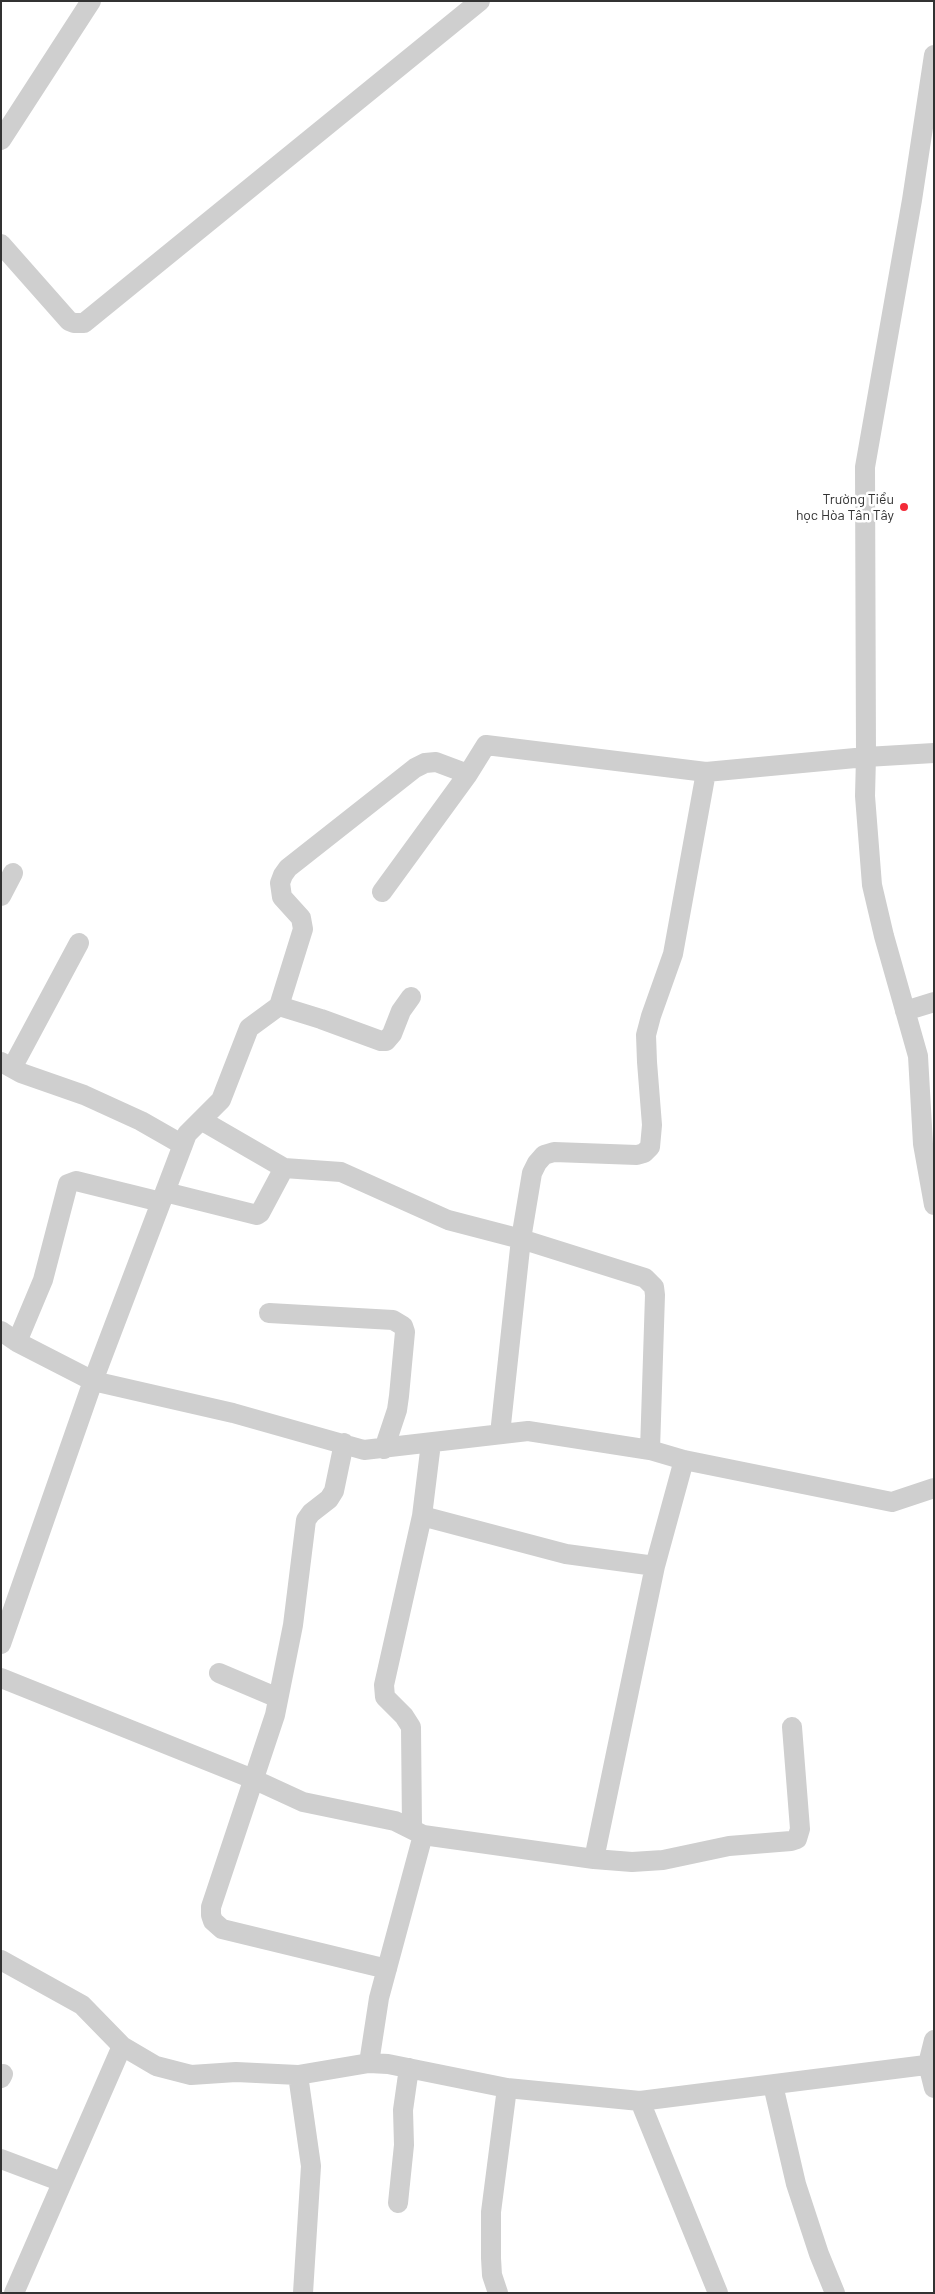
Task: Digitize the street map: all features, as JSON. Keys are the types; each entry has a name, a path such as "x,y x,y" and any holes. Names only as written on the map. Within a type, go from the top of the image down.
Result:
{"street":[{"path":"1,140 91,1"},
{"path":"1,244 69,321 84,323 480,1"},
{"path":"934,55 912,200 865,467 865,796 872,885 904,1011 918,1056 923,1144 934,1205"},
{"path":"382,892 468,774 486,745 706,772 866,757 934,753"},
{"path":"1,1644 93,1382 187,1134 221,1100 249,1028 279,1006 303,929 301,918 282,897 280,891 283,876 288,868 415,768 425,763 436,762 468,774"},
{"path":"500,1434 521,1239 532,1173 544,1155 554,1152 636,1155 644,1153 650,1147 652,1125 646,1062 646,1034 674,954 706,772"},
{"path":"1,896 13,873"},
{"path":"79,943 7,1065 84,1094 142,1121 183,1145"},
{"path":"279,1006 386,1041 392,1034 402,1012 412,997"},
{"path":"904,1011 934,1002"},
{"path":"201,1120 284,1168 341,1172 448,1220 521,1239 645,1278 654,1287 650,1450"},
{"path":"284,1168 260,1213 257,1215 76,1181 68,1184 43,1280 9,1337 93,1382 233,1413 364,1450 528,1431 650,1450 684,1460 892,1502 934,1488"},
{"path":"269,1313 393,1320 403,1326 405,1332 400,1396 384,1449"},
{"path":"344,1443 334,1491 329,1499 311,1512 306,1520 293,1625 278,1698 264,1752 212,1907 213,1921 222,1929 387,1969"},
{"path":"369,2063 375,2019 418,1831 411,1727 404,1716 388,1701 384,1691 422,1516 431,1443"},
{"path":"594,1859 655,1566 684,1460"},
{"path":"422,1516 558,1553 655,1566"},
{"path":"219,1673 278,1698"},
{"path":"1,1678 254,1779 302,1802 380,1818 418,1831 594,1859 647,1862 730,1846 792,1841 796,1838 800,1828 792,1728"},
{"path":"1,1960 82,2005 122,2046 156,2066 191,2074 236,2072 298,2075 369,2063 409,2068 507,2088 640,2101 931,2064"},
{"path":"934,2040 931,2064 934,2088"},
{"path":"14,2293 122,2046"},
{"path":"398,2203 404,2145 403,2110 409,2068"},
{"path":"298,2075 311,2166 303,2293"},
{"path":"773,2085 796,2184 819,2254 835,2293"},
{"path":"498,2293 492,2275 491,2212 507,2088"},
{"path":"640,2101 718,2293"},
{"path":"1,2159 62,2182"}],"place":[{"name":"Trường Tiểu học Hòa Tân Tây","path":"904,507"}]}
